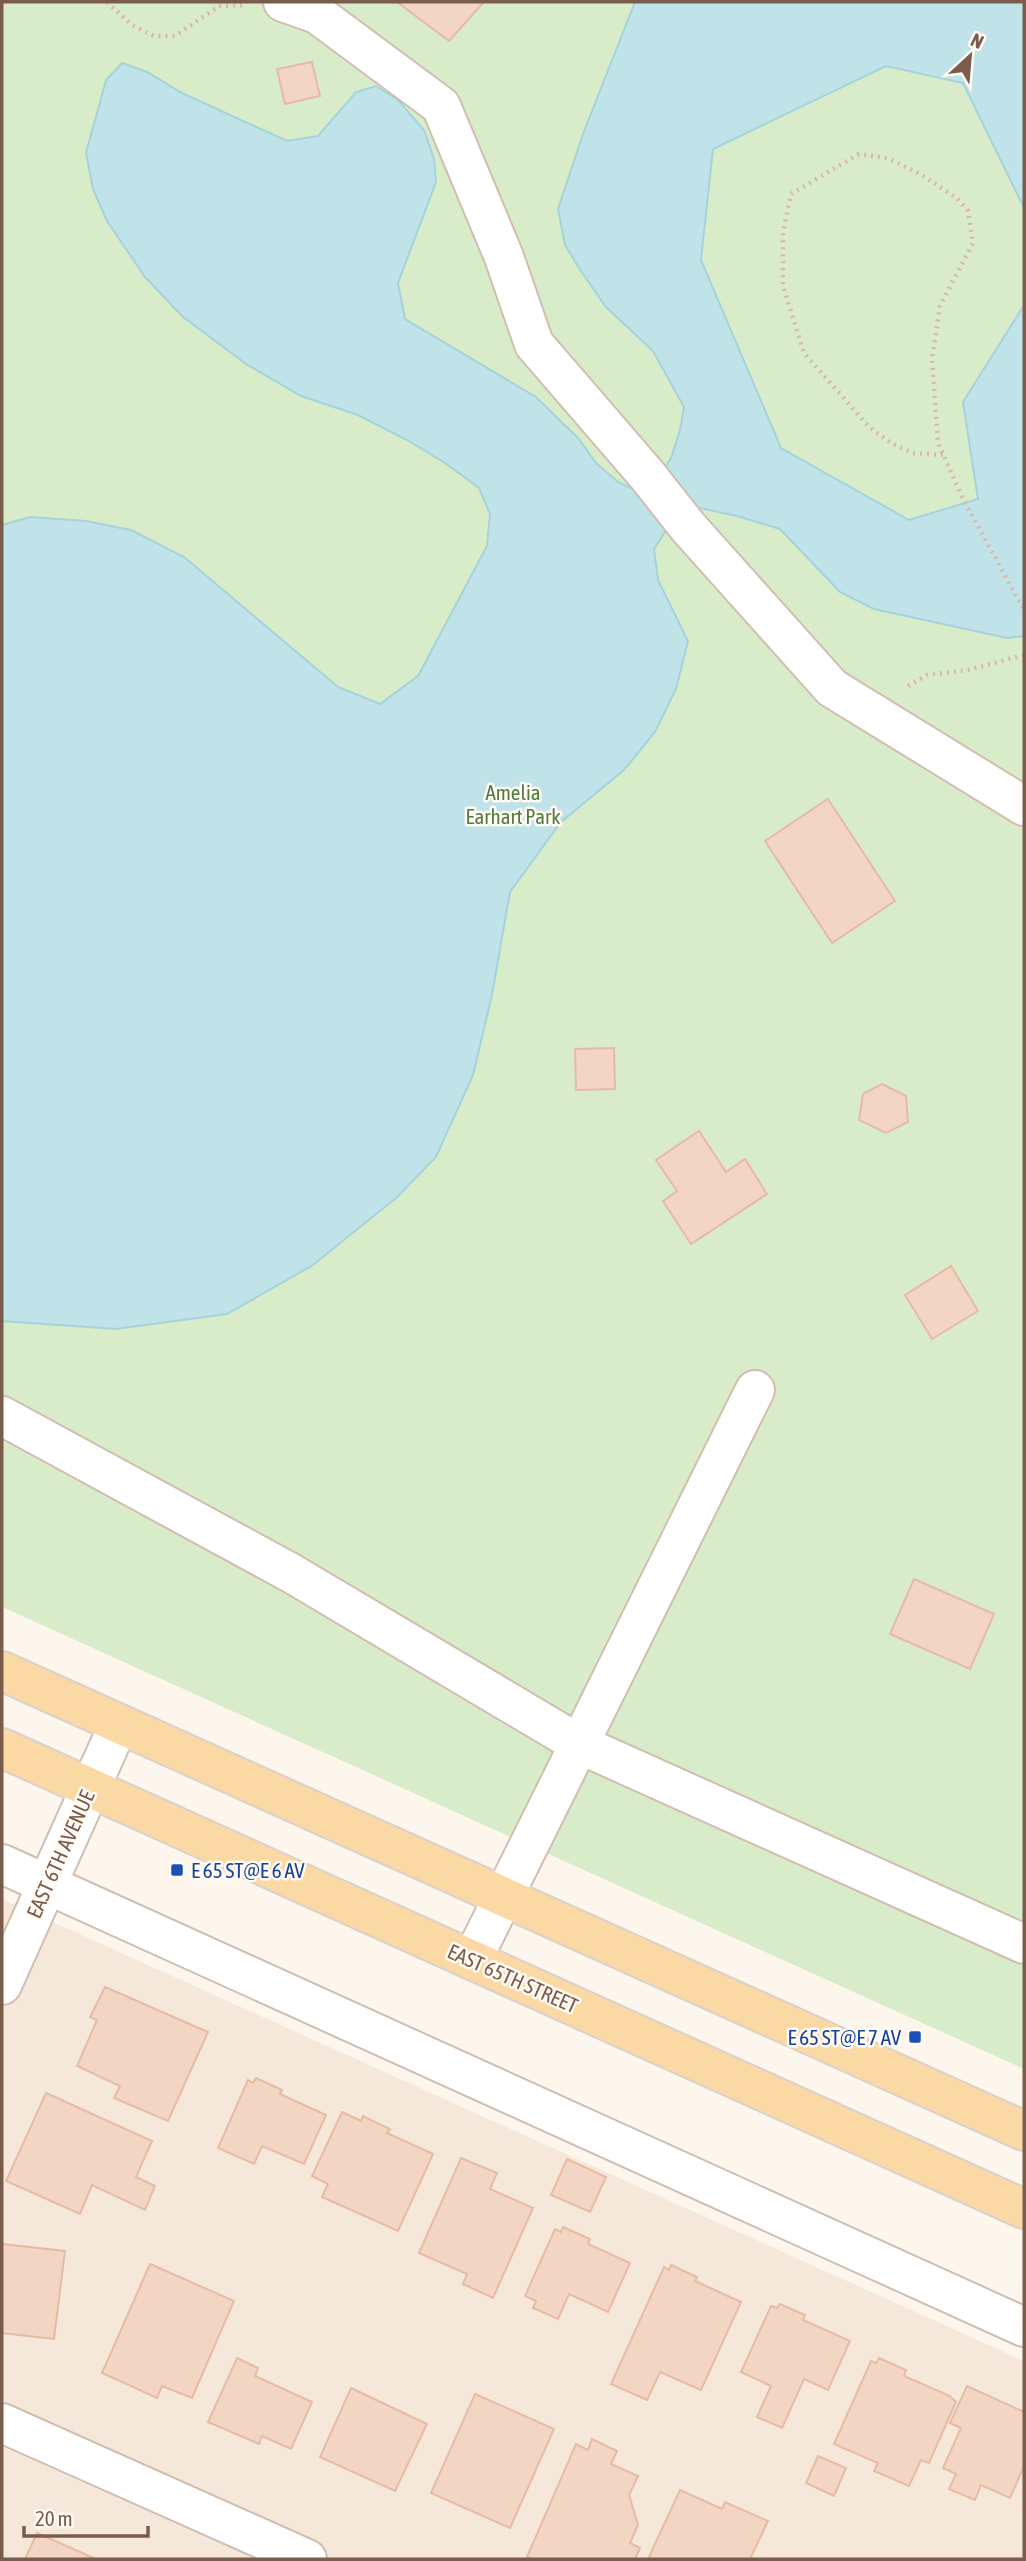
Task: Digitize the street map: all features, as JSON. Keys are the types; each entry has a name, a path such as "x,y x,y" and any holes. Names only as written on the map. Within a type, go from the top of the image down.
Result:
{"main road":[{"path":"2,1671 1024,2131"},
{"name":"EAST 65TH STREET","path":"2,1748 1024,2209"}],"street":[{"path":"284,2 317,14 441,106 504,257 534,344 647,475 688,527 832,688 1024,806"},
{"path":"472,1960 755,1390"},
{"path":"2,1416 291,1573 579,1744 1024,1944"},
{"name":"EAST 6TH AVENUE","path":"2,1984 119,1724"},
{"path":"2,1864 1024,2327"},
{"path":"2,2423 307,2559"}],"path":[{"path":"107,2 132,25 154,36 174,36 219,6 284,2"},
{"path":"943,455 914,453 891,443 850,407 804,353 783,286 783,232 791,194 859,154 887,158 920,174 957,198 968,211 973,243 940,306 932,359 938,443 963,499 1024,610"},
{"path":"879,718 889,697 927,675 968,670 1024,655"}],"shaded area":[{"path":"2,1899 1024,2361 1024,2559 2,2559"}],"green space":[{"name":"Amelia Earhart Park","path":"2,2 1024,2 1024,2069 2,1607"}],"water":[{"path":"635,2 1024,2 1024,208 963,83 886,66 713,149 701,260 781,448 909,520 978,499 963,402 1024,305 1024,636 1007,638 874,609 840,592 780,529 737,516 700,508 667,529 654,549 658,580 688,641 676,689 655,732 624,770 561,822 510,892 492,995 473,1075 436,1157 396,1198 313,1265 227,1314 116,1329 2,1321 2,525 30,517 86,521 131,530 184,557 338,687 380,704 418,676 487,546 490,514 479,488 445,463 358,415 301,396 246,364 183,317 145,277 107,221 93,189 86,153 106,80 122,63 147,72 182,93 287,141 318,136 356,92 376,86 398,100 424,130 434,159 436,182 398,283 405,319 536,397 578,438 597,464 618,482 638,492 654,484 671,458 684,407 653,351 605,306 579,268 565,245 558,209 583,134"}],"building":[{"path":"397,2 484,2 449,41"},
{"path":"312,62 320,96 285,104 277,69"},
{"path":"828,799 895,901 832,943 765,841"},
{"path":"614,1048 615,1089 576,1090 575,1049"},
{"path":"882,1084 906,1096 908,1122 886,1133 859,1120 863,1094"},
{"path":"699,1131 726,1172 745,1159 767,1194 691,1244 663,1201 677,1191 656,1160"},
{"path":"951,1266 978,1311 932,1339 905,1295"},
{"path":"914,1579 994,1614 970,1669 890,1634"},
{"path":"105,1987 208,2032 168,2121 114,2098 120,2086 77,2066 97,2020 90,2017"},
{"path":"256,2078 282,2090 280,2094 326,2115 304,2164 262,2146 254,2164 218,2148 248,2080 253,2083"},
{"path":"46,2093 152,2141 136,2177 155,2186 145,2210 92,2185 80,2214 6,2181"},
{"path":"342,2112 361,2121 363,2116 390,2129 387,2133 433,2154 398,2231 322,2197 328,2184 312,2176"},
{"path":"461,2158 497,2173 490,2189 533,2208 493,2298 463,2284 467,2274 419,2253"},
{"path":"567,2159 606,2177 590,2212 551,2195"},
{"path":"563,2227 590,2239 588,2244 630,2263 608,2312 569,2294 558,2319 533,2308 536,2301 525,2296 555,2229 561,2232"},
{"path":"2,2244 65,2251 54,2339 2,2333"},
{"path":"150,2264 234,2301 192,2398 162,2386 157,2398 102,2373"},
{"path":"671,2265 697,2277 695,2281 741,2302 701,2390 660,2372 647,2400 611,2384 664,2267 669,2270"},
{"path":"780,2304 805,2315 803,2320 850,2341 828,2390 804,2379 782,2428 757,2417 771,2386 741,2372 771,2306 777,2308"},
{"path":"237,2358 258,2368 255,2376 312,2402 291,2449 262,2436 259,2444 208,2422"},
{"path":"879,2358 906,2370 904,2376 950,2396 956,2402 929,2463 921,2460 909,2486 874,2471 878,2463 834,2444 871,2361 876,2363"},
{"path":"967,2386 1024,2412 1024,2466 1010,2498 981,2485 975,2500 949,2489 956,2474 943,2468 961,2428 950,2423"},
{"path":"351,2388 427,2424 395,2491 320,2457"},
{"path":"475,2394 554,2429 510,2528 431,2493"},
{"path":"592,2439 617,2451 611,2464 638,2476 629,2495 638,2525 630,2543 640,2548 635,2559 527,2557 576,2444 588,2450"},
{"path":"818,2456 846,2468 834,2496 806,2483"},
{"path":"680,2490 722,2509 725,2502 768,2521 750,2559 648,2559"},
{"path":"37,2533 96,2559 25,2559"}],"place":[{"name":"E 65 ST@E 6 AV","path":"177,1870"},
{"name":"E 65 ST@E 7 AV","path":"915,2037"}]}
